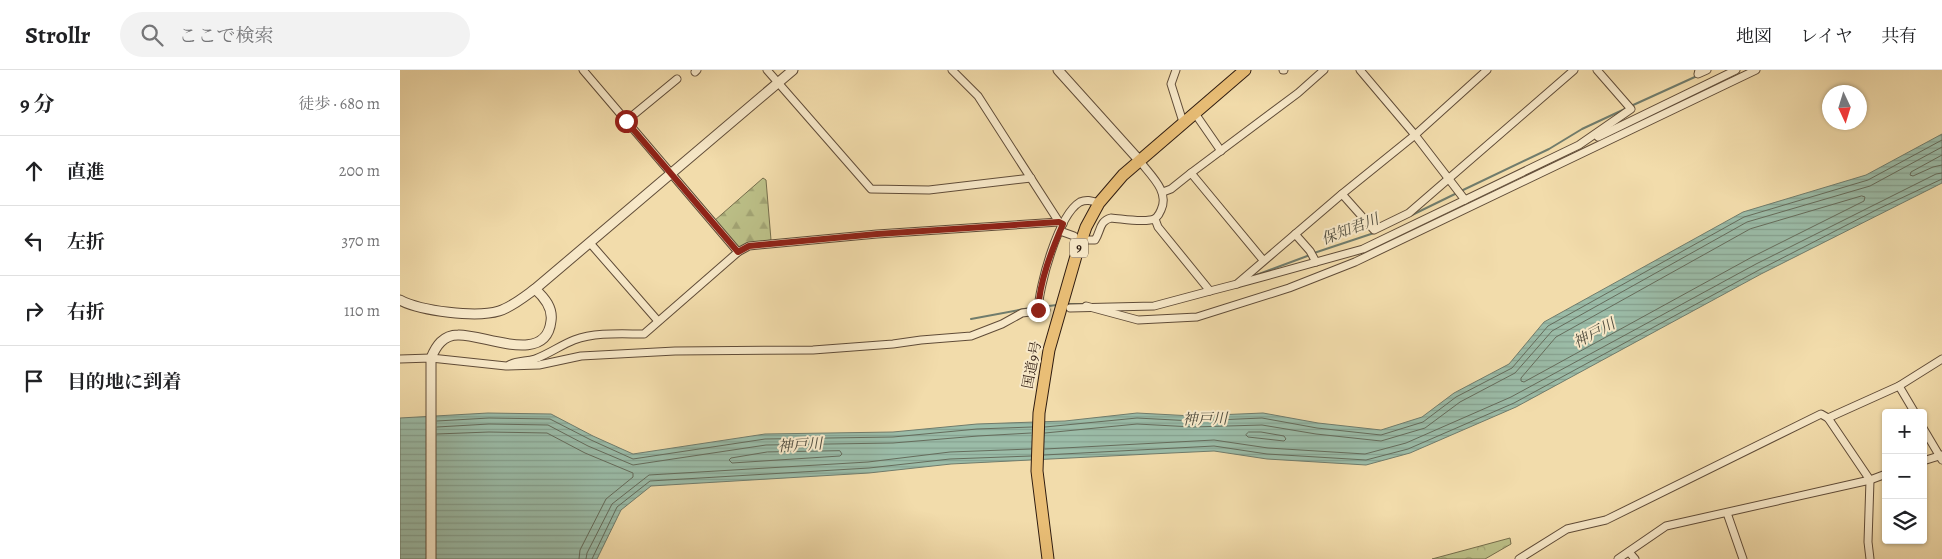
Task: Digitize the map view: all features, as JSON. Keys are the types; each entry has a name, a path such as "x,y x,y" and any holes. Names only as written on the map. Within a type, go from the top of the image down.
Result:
{"highway":[{"name":"国道9号","path":"1048,559 1041,514 1037,462 1039,413 1049,350 1086,227 1099,203 1110,188 1138,160 1245,70"}],"street":[{"path":"583,70 738,252"},
{"path":"767,70 871,189 936,189 1031,178"},
{"path":"400,300 424,309 482,314 499,311 512,305 535,289 793,70"},
{"path":"952,70 978,96 1061,223"},
{"path":"1058,70 1138,160 1163,192 1164,205 1155,219 1148,221 1107,219 1101,223 1094,240 1088,240"},
{"path":"1176,70 1171,84 1183,122"},
{"path":"1163,192 1171,189 1298,93 1324,70"},
{"path":"1360,70 1415,135 1465,200"},
{"path":"1238,284 1342,194 1415,135 1487,70"},
{"path":"1342,194 1374,230 1409,213 1574,70"},
{"path":"1579,146 1631,109 1597,70"},
{"path":"1698,70 1698,74 1707,70"},
{"path":"1070,308 1086,306 1154,306 1363,248 1736,70"},
{"path":"1086,306 1138,320 1197,317 1289,288 1355,262 1756,70"},
{"path":"626,121 677,79"},
{"path":"1194,112 1221,151"},
{"path":"1191,173 1264,260"},
{"path":"400,359 431,358 506,366 539,365 581,356 675,351 813,350 971,336 1002,324 1022,313 1042,310 1039,296 1045,269 1060,231 1061,223 1082,201 1088,200 1099,203"},
{"path":"1155,219 1158,228 1210,291"},
{"path":"506,366 516,361 533,359 552,352 573,340 597,334 644,334 738,252 749,246 877,234 1061,223"},
{"path":"1060,231 1074,236"},
{"path":"1295,234 1310,251 1316,262"},
{"path":"590,243 658,321"},
{"path":"431,559 431,358 436,346 446,338 457,334 518,346 530,345 543,339 550,328 552,312 543,296 535,289"},
{"path":"1828,418 1899,386 1942,359"},
{"path":"1899,386 1912,409"},
{"path":"1519,559 1567,529 1606,520 1822,414 1828,418 1870,480 1868,542 1870,559"},
{"path":"1927,434 1941,457 1927,460"},
{"path":"1618,559 1666,526 1870,480 1882,476"},
{"path":"1727,513 1744,559"},
{"path":"1629,552 1635,559"}],"green space":[{"path":"763,178 766,180 771,240 749,243 739,248 714,221"},
{"path":"1510,538 1511,544 1485,559 1432,559"}],"water":[{"name":"神戸川","path":"1942,134 1942,183 1761,274 1516,407 1410,453 1366,465 1267,459 1214,451 951,464 869,473 651,486 621,510 597,559 400,559 400,418 488,413 551,414 633,454 765,434 893,432 977,424 1065,421 1137,413 1193,416 1263,413 1318,423 1381,430 1422,417 1454,393 1509,364 1544,322 1743,212 1866,175"}],"waterway":[{"name":"保知君川","path":"1631,106 1697,76"},
{"name":"保知君川","path":"1461,191 1549,149 1582,129 1627,108"},
{"name":"保知君川","path":"1412,215 1457,193"},
{"name":"保知君川","path":"1314,253 1374,233"},
{"name":"保知君川","path":"1251,277 1310,255"},
{"name":"保知君川","path":"1067,304 1110,304"},
{"name":"保知君川","path":"1040,307 1057,305"},
{"name":"保知君川","path":"971,319 1035,307"}],"route":[{"path":"626,121 738,252 749,246 852,238 877,234 1059,222 1063,224 1045,269 1038,310"}]}
